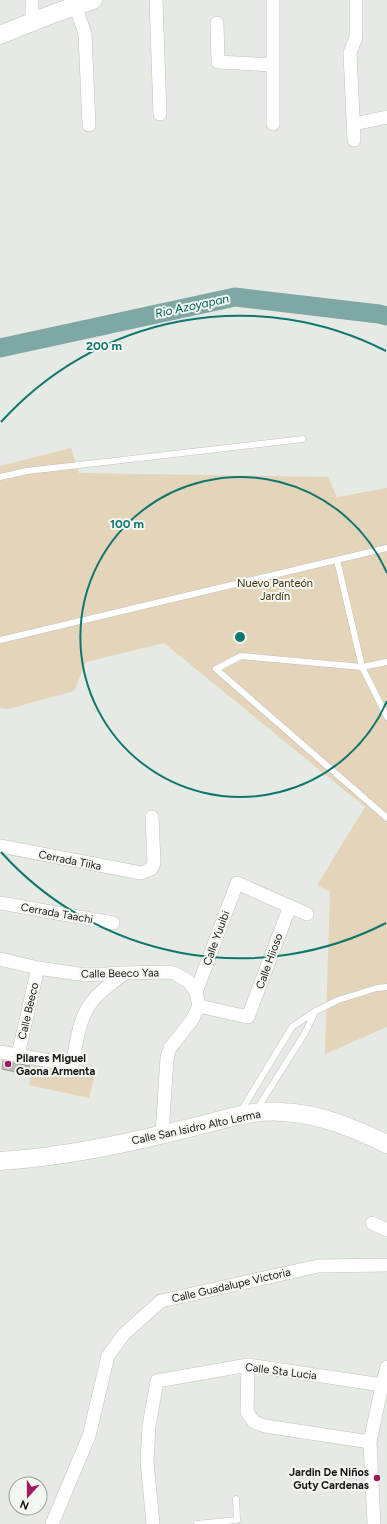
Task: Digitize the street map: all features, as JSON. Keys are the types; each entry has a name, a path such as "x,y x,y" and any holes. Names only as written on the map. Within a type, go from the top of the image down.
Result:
{"street":[{"path":"32,0 32,22"},
{"path":"0,35 93,0"},
{"path":"156,0 160,114"},
{"path":"273,0 273,124"},
{"path":"354,140 350,53 356,37 356,0"},
{"path":"75,6 85,34 89,125"},
{"path":"217,23 218,62 273,65"},
{"path":"354,124 387,117"},
{"name":"Cerrada Tiika","path":"0,846 141,874 151,869 154,863 152,817"},
{"name":"Calle Yuuibi","path":"196,992 237,883 290,906"},
{"name":"Cerrada Taachi","path":"0,903 113,923"},
{"path":"290,906 307,914"},
{"name":"Calle Hiioso","path":"199,1006 248,1017 290,906"},
{"name":"Calle Beeco Yaa","path":"0,959 38,968 86,975 174,973 188,981 196,992"},
{"name":"Calle Beeco","path":"18,1055 38,968"},
{"path":"0,1052 72,1065 80,1023 86,1011 93,1000 125,973"},
{"path":"162,1135 167,1058 170,1048 192,1020 199,1006 196,992"},
{"name":"Calle San Isidro Alto Lerma","path":"0,1161 36,1159 85,1151 255,1113 302,1113 345,1125 387,1144"},
{"path":"372,1223 387,1230"},
{"name":"Calle Guadalupe Victoria","path":"52,1524 89,1436 108,1356 124,1334 161,1301 318,1266 387,1265"},
{"path":"248,1365 247,1412 254,1422 265,1426 370,1442"},
{"name":"Calle Sta Lucia","path":"153,1524 147,1461 149,1426 157,1381 248,1365 382,1385"},
{"path":"374,1524 370,1442 387,1367"}],"lane":[{"path":"0,477 35,470 303,439"},
{"path":"0,640 387,548"},
{"path":"338,560 362,667 387,717"},
{"path":"387,662 362,667 241,656 216,669 387,818"},
{"path":"237,1117 292,1027 314,1012 338,1000 387,986"},
{"path":"255,1113 305,1033 314,1012"},
{"path":"197,1524 237,1520 236,1499"}],"green space":[{"name":"Nuevo Panteón Jardín","path":"71,448 79,473 328,477 337,497 387,488 387,1027 325,1054 330,892 317,885 365,807 164,643 86,662 74,691 8,709 0,708 0,466"},
{"path":"34,1061 95,1074 89,1098 29,1085"}],"building":[{"path":"3,1061 30,1066 28,1075 2,1069"}],"waterway":[{"name":"Rio Azoyapan","path":"0,348 235,297 387,316"}],"place":[{"name":"Pilares Miguel Gaona Armenta","path":"8,1064"},
{"name":"Jardin De Niños Guty Cardenas","path":"377,1478"}]}
